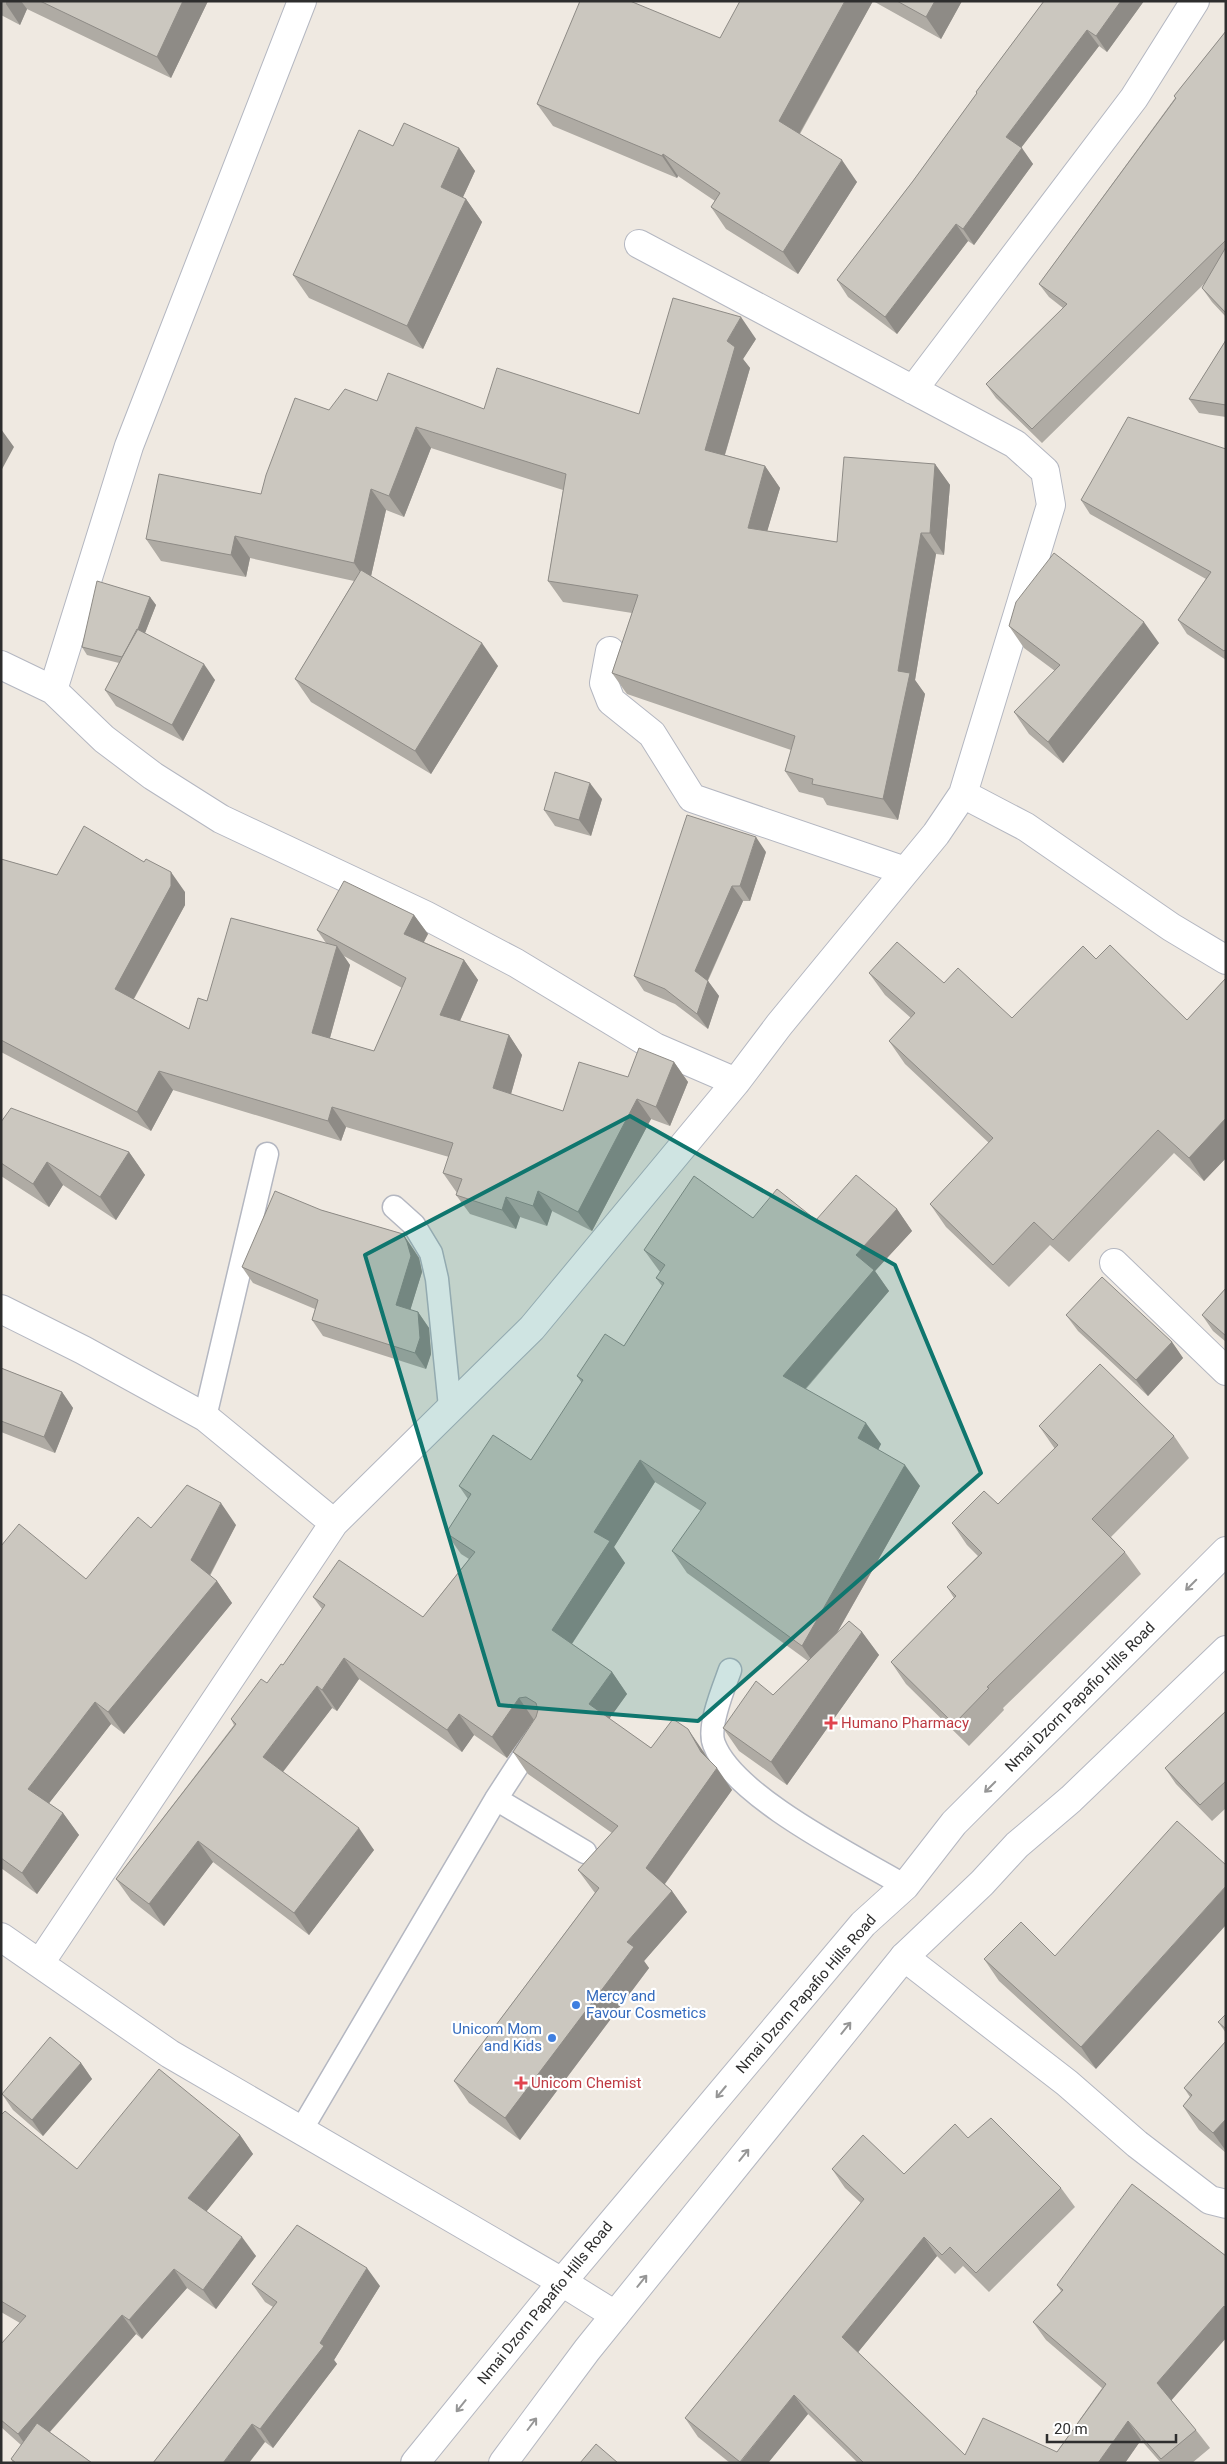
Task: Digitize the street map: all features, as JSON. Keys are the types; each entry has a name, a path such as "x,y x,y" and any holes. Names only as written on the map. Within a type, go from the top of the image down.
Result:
{"street":[{"path":"53,690 128,446 302,1"},
{"path":"913,390 1134,98 1195,1"},
{"path":"40,1963 334,1523 532,1328 736,1082 779,1025 936,834 963,794 1051,505 1045,471 1015,444 639,244"},
{"path":"610,651 604,683 611,701 652,734 692,798 905,871"},
{"path":"1,665 53,690 104,739 153,776 221,819 425,915 516,963 655,1046 736,1082"},
{"path":"963,794 1026,827 1171,927 1226,960"},
{"path":"1114,1263 1226,1371"},
{"path":"1,1309 83,1350 205,1417 334,1523"},
{"name":"Nmai Dzorn Papafio Hills Road","path":"415,2463 562,2282 863,1924 905,1886 954,1823 1226,1551"},
{"path":"503,2463 615,2315 904,1957 982,1883 1017,1845 1071,1799 1222,1660"},
{"path":"1,1937 170,2054 300,2132 562,2282 615,2315"},
{"path":"904,1957 1067,2083 1137,2144 1210,2200 1226,2204"}],"lane":[{"path":"205,1417 267,1154"},
{"path":"394,1207 414,1225 431,1253 437,1279 450,1408"},
{"path":"730,1670 716,1705 713,1743 729,1768 763,1801 905,1886"},
{"path":"300,2132 496,1799 540,1731"},
{"path":"496,1799 585,1852"}],"highlighted area":[{"path":"630,1116 895,1265 981,1473 698,1721 499,1705 365,1255"}],"building":[{"path":"40,1 183,1 157,57"},
{"path":"580,1 630,1 720,38 740,1 845,1 779,121 842,160 783,252 711,207 720,193 663,154 662,156 537,104"},
{"path":"897,1 935,1 926,17"},
{"path":"1044,1 1121,1 1096,36 1087,30 1006,137 1022,148 963,229 956,224 885,317 837,280 913,181"},
{"path":"1226,31 1226,240 1032,429 986,384 1067,304 1039,284 1176,98 1174,96"},
{"path":"404,123 459,148 441,187 466,199 407,326 293,275 359,130 393,146"},
{"path":"1226,247 1226,313 1202,288"},
{"path":"673,298 741,317 727,341 735,347 705,450 765,466 748,528 837,542 844,457 935,464 930,533 921,533 898,671 910,673 883,799 812,784 813,779 785,771 795,736 612,673 638,595 548,581 566,474 416,427 389,496 371,489 354,563 235,536 231,555 146,539 159,474 261,494 266,475 295,398 329,410 345,389 377,401 388,373 484,409 497,368 639,414"},
{"path":"1226,340 1226,405 1189,399"},
{"path":"1128,417 1226,449 1226,649 1224,651 1178,620 1211,572 1081,500"},
{"path":"1054,553 1144,622 1048,742 1014,712 1060,665 1009,626 1016,602"},
{"path":"361,570 482,643 415,751 295,679"},
{"path":"97,581 150,597 138,629 122,657 82,647"},
{"path":"137,629 204,664 172,725 105,690"},
{"path":"555,772 590,783 579,820 544,810"},
{"path":"687,815 756,837 740,886 732,886 695,971 708,981 697,1014 665,989 634,976"},
{"path":"84,826 144,862 146,859 171,872 171,886 115,989 189,1029 198,998 207,1001 231,918 337,946 312,1033 374,1051 406,978 317,930 344,881 414,915 404,934 464,960 440,1015 509,1035 493,1088 563,1111 579,1062 628,1077 639,1048 674,1062 656,1107 637,1099 578,1212 538,1191 533,1206 506,1197 502,1210 456,1195 462,1179 443,1173 453,1143 332,1107 328,1121 159,1071 137,1112 1,1040 1,859 57,875"},
{"path":"897,942 944,983 958,968 1012,1018 1083,946 1096,959 1110,945 1187,1020 1226,978 1226,1118 1189,1158 1158,1130 1053,1240 1034,1222 993,1265 930,1204 993,1138 889,1041 915,1013 869,973"},
{"path":"11,1108 129,1152 100,1197 47,1162 33,1184 1,1163 1,1122"},
{"path":"856,1175 897,1209 856,1255 874,1270 783,1376 866,1423 858,1438 905,1465 802,1646 672,1551 706,1503 640,1460 594,1532 610,1541 552,1630 612,1672 589,1704 651,1748 673,1719 688,1729 701,1752 717,1768 646,1868 672,1891 627,1942 634,1947 505,2118 454,2081 599,1888 578,1870 618,1826 513,1752 536,1717 538,1710 536,1703 526,1697 519,1698 492,1737 459,1714 447,1730 344,1658 322,1690 317,1686 263,1757 359,1828 294,1913 198,1841 149,1904 116,1879 236,1724 231,1719 261,1679 267,1683 281,1664 283,1665 325,1605 313,1597 339,1560 423,1617 475,1552 446,1533 471,1494 459,1486 493,1435 531,1460 583,1380 577,1376 605,1334 624,1346 664,1283 656,1278 665,1265 644,1250 694,1176 753,1218 777,1189 816,1220"},
{"path":"275,1191 321,1210 403,1234 411,1256 396,1305 418,1312 420,1338 415,1353 312,1320 318,1300 242,1267"},
{"path":"1102,1277 1172,1342 1136,1380 1066,1315"},
{"path":"1226,1288 1226,1336 1202,1315"},
{"path":"1100,1364 1174,1436 1092,1519 1125,1552 987,1687 989,1688 954,1724 891,1662 956,1596 947,1587 982,1553 952,1523 984,1491 998,1504 1058,1445 1039,1426"},
{"path":"1,1368 62,1392 44,1437 1,1421"},
{"path":"187,1485 221,1503 191,1560 217,1581 108,1712 95,1702 28,1789 63,1813 22,1873 1,1858 1,1546 19,1524 86,1579 138,1517 151,1528"},
{"path":"849,1621 862,1632 771,1762 723,1728 756,1681 773,1695"},
{"path":"1226,1711 1226,1781 1200,1805 1165,1768"},
{"path":"1177,1821 1226,1865 1226,1886 1081,2047 984,1959 1021,1922 1055,1956"},
{"path":"1226,2014 1226,2029 1218,2022"},
{"path":"50,2037 81,2063 32,2120 2,2094"},
{"path":"1226,2041 1226,2119 1213,2133 1183,2106 1192,2095 1184,2088"},
{"path":"159,2069 240,2135 188,2198 242,2237 203,2290 174,2269 129,2320 122,2315 18,2434 1,2420 1,2344 26,2316 1,2301 1,2115 5,2111 77,2169"},
{"path":"991,2118 1061,2188 976,2273 950,2247 942,2255 924,2237 842,2337 965,2455 983,2418 1057,2452 1106,2384 1033,2322 1063,2290 1057,2285 1132,2184 1226,2256 1226,2308 1224,2306 1157,2383 1196,2430 1161,2459 1128,2421 1098,2463 864,2463 794,2395 740,2462 685,2418 864,2199 832,2169 863,2135 904,2174 955,2124 968,2138"},
{"path":"297,2225 367,2268 320,2343 324,2346 260,2429 252,2424 223,2463 153,2463 277,2302 252,2284"},
{"path":"37,2423 92,2463 16,2463 11,2459"},
{"path":"596,2444 618,2463 580,2463"}],"place":[{"name":"Humano Pharmacy","path":"831,1723"},
{"name":"Mercy and Favour Cosmetics","path":"576,2005"},
{"name":"Unicom Mom and Kids","path":"552,2038"},
{"name":"Unicom Chemist","path":"521,2083"}]}
